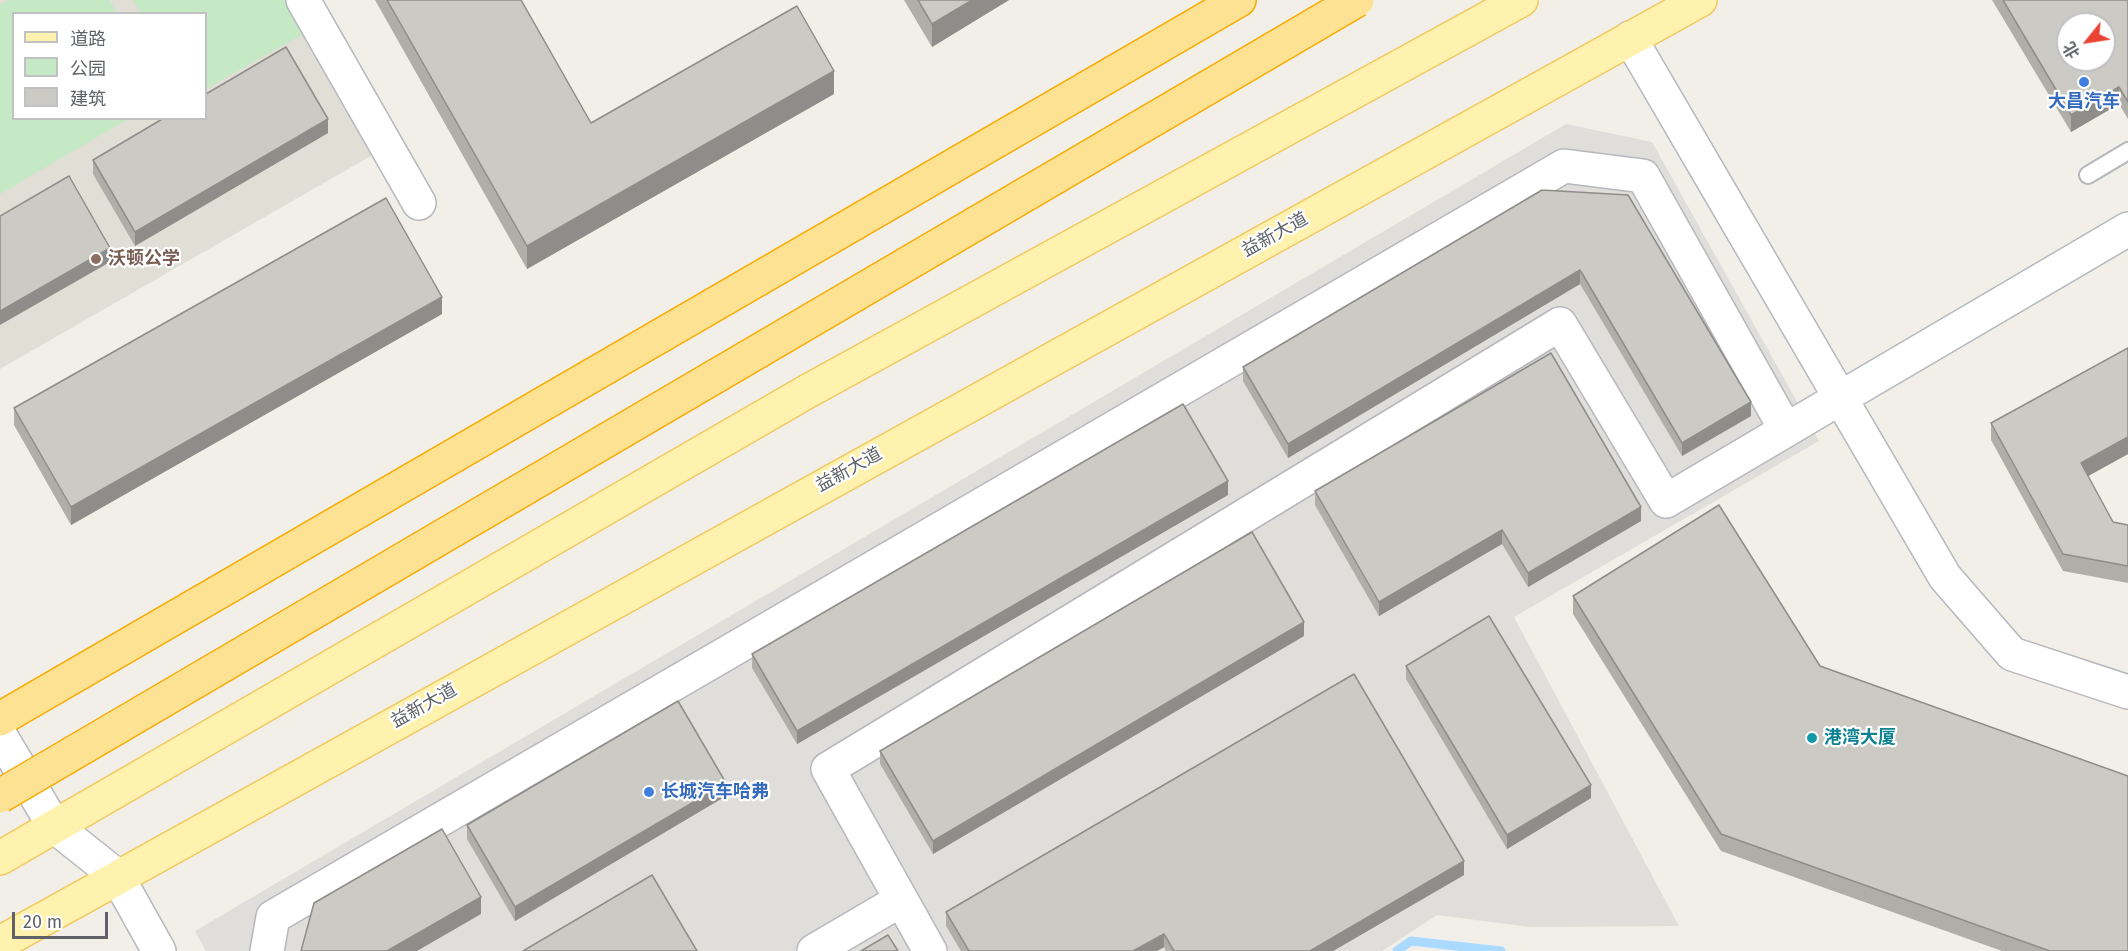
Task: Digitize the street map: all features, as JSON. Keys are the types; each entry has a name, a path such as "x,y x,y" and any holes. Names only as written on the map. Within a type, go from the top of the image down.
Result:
{"highway":[{"path":"0,719 1239,0"},
{"path":"0,796 1357,0"}],"main road":[{"path":"0,858 808,391 1521,0"},
{"name":"益新大道","path":"0,943 117,876 1700,0"}],"street":[{"path":"303,0 419,203"},
{"path":"1630,38 1842,397 1945,577 2012,654 2128,692"},
{"path":"267,951 273,917 1564,166 1643,176 1786,430"},
{"path":"930,951 828,768 1560,324 1666,501 2128,229"},
{"path":"0,735 54,826 117,876 159,951"},
{"path":"814,951 901,900"}],"lane":[{"path":"2088,175 2128,151"}],"shaded area":[{"name":"沃顿公学","path":"0,0 298,0 383,149 0,369"},
{"path":"1566,124 1652,142 1819,441 1514,617 1679,926 1530,927 1437,915 1382,951 206,951 195,931"}],"green space":[{"path":"8,0 109,0 116,12 12,12 12,120 126,120 0,194 0,5"},
{"path":"133,0 284,0 303,34 207,88 207,12 140,12"}],"building":[{"path":"387,0 521,0 591,123 797,6 834,71 527,246"},
{"path":"918,0 972,0 932,24"},
{"path":"2003,0 2128,0 2128,102 2119,87 2071,115"},
{"path":"286,47 328,119 135,232 93,160 161,120 207,120 207,93"},
{"path":"69,176 110,248 0,311 0,216"},
{"path":"1542,190 1628,195 1751,402 1682,443 1580,270 1288,444 1243,367"},
{"path":"386,198 442,297 71,507 14,408"},
{"path":"2128,348 2128,437 2081,463 2113,522 2128,525 2128,566 2063,554 1991,423"},
{"path":"1551,353 1641,507 1528,573 1502,530 1379,602 1315,491"},
{"path":"1183,404 1228,481 797,731 752,654"},
{"name":"港湾大厦","path":"1719,505 1820,666 2128,776 2128,951 2050,951 1721,834 1573,596"},
{"path":"1252,532 1304,622 933,841 880,751"},
{"path":"1489,616 1591,785 1507,835 1406,666"},
{"path":"1354,674 1464,861 1310,951 1174,951 1164,934 1133,951 969,951 946,912"},
{"path":"678,701 726,783 515,907 467,825"},
{"path":"442,829 481,897 387,951 301,951 314,903"},
{"path":"652,875 697,951 523,951"},
{"path":"888,935 898,951 861,951"}],"waterway":[{"path":"1397,951 1411,941 1501,951"}],"place":[{"name":"大昌汽车","path":"2084,82"},
{"name":"沃顿公学","path":"96,259"},
{"name":"港湾大厦","path":"1812,738"},
{"name":"长城汽车哈弗","path":"649,792"}]}
